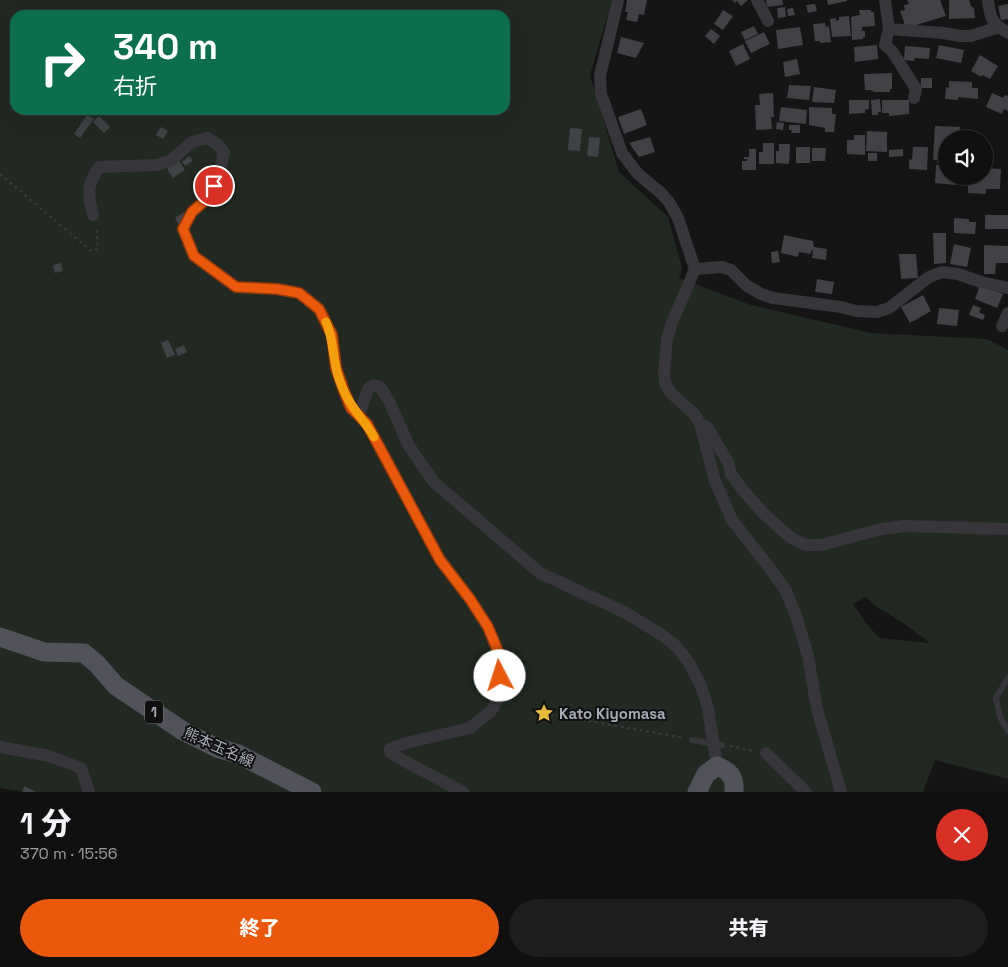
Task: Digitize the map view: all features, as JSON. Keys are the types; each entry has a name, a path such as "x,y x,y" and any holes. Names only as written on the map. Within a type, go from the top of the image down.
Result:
{"main road":[{"name":"熊本玉名線","path":"0,637 44,652 84,653 97,664 116,686 183,731 217,748 238,754 312,792"},
{"path":"697,792 706,774 717,766 732,774 735,784 734,792"}],"street":[{"path":"618,0 600,76 601,94 622,153 638,174 669,202 678,218 695,269 671,325 667,340 664,371 665,383 670,392 695,415 700,424 715,481 732,520 786,591 808,656 817,709 841,792"},
{"path":"757,0 768,21"},
{"path":"885,0 890,30 885,45 892,51 916,89 914,98"},
{"path":"988,0 991,19 1004,30"},
{"path":"890,30 943,32 960,36 1004,30"},
{"path":"93,215 88,192 91,178 99,167 156,165 170,161 192,142 207,138 224,152 219,175 208,198 192,212 183,229 194,256 236,287 277,289 299,293 319,309 332,335 336,368 351,408 367,424 440,560 470,599 488,627 500,656 500,696 491,710 470,728 406,743 390,749 390,752 397,757 463,792"},
{"path":"695,269 722,267 731,270 747,286 773,298 841,307 856,311 877,312 889,308 929,277 942,272 958,274 981,282 1008,288"},
{"path":"1002,326 1008,313"},
{"path":"359,415 368,389 374,385 380,387 389,400 409,446 434,482 540,573 624,612 662,635 677,647 701,686 718,744 717,766"},
{"path":"700,424 707,427 728,462 731,474 752,502 783,531 805,545 821,545 882,529 904,526 1008,529"},
{"path":"0,747 49,756 81,768 88,792"},
{"path":"766,753 806,792"}],"lane":[{"path":"1008,678 996,698 1000,717 1008,730"},
{"path":"692,740 718,744"}],"path":[{"path":"0,174 91,251 98,248 98,236 93,215"},
{"path":"544,713 692,740"},
{"path":"549,714 549,723"},
{"path":"718,744 766,753"}],"shaded area":[{"path":"0,0 612,0 590,75 619,172 668,217 682,268 679,278 751,305 871,333 987,339 1008,350 1008,779 935,760 923,792 25,792 0,788","holes":["866,597 877,607 902,622 930,643 880,638 869,627 853,604"]}],"building":[{"path":"627,0 647,0 644,15 639,14 637,22 626,20 628,12 625,12"},
{"path":"732,0 748,0 741,6 737,1 735,3"},
{"path":"766,0 782,0 783,5 767,7"},
{"path":"827,0 847,0 847,1 828,5"},
{"path":"907,0 940,0 946,16 906,28 900,11 905,10 904,5 909,4"},
{"path":"949,0 969,0 974,8 975,18 949,19"},
{"path":"815,4 817,11 808,13 806,5"},
{"path":"1008,4 1008,19 1001,20 998,6"},
{"path":"785,7 786,17 778,18 777,8"},
{"path":"793,8 795,15 788,16 787,9"},
{"path":"723,10 733,16 723,30 714,24"},
{"path":"859,10 871,10 871,12 874,12 875,26 862,27 862,31 865,31 865,37 852,40 851,17 860,15"},
{"path":"849,16 851,36 832,37 830,19 836,18 836,21 839,20 839,17"},
{"path":"825,23 826,27 829,26 831,42 820,43 820,41 815,41 813,24"},
{"path":"754,26 758,34 745,40 741,32"},
{"path":"800,27 803,45 778,49 776,30"},
{"path":"711,29 720,36 714,44 705,36"},
{"path":"764,32 770,44 751,53 745,41"},
{"path":"621,37 644,43 636,58 617,53"},
{"path":"743,44 750,59 736,66 729,51"},
{"path":"877,45 878,59 855,62 854,47"},
{"path":"939,45 964,50 961,63 936,58"},
{"path":"905,46 930,48 929,59 915,58 914,61 904,60"},
{"path":"980,55 998,66 990,79 982,75 981,77 971,71"},
{"path":"797,59 800,74 785,77 783,62"},
{"path":"892,73 892,89 890,89 890,92 865,90 864,74"},
{"path":"921,78 932,78 932,88 921,88"},
{"path":"949,81 972,82 972,88 978,88 978,99 958,97 958,100 945,99 946,87 949,88"},
{"path":"789,85 811,86 809,100 787,98"},
{"path":"814,87 836,90 834,103 812,102"},
{"path":"773,93 774,117 771,117 772,129 756,130 755,105 760,105 759,94"},
{"path":"992,93 1003,98 1005,95 1008,96 1008,111 1004,109 1002,114 986,107"},
{"path":"880,99 881,112 878,112 878,115 872,115 871,100"},
{"path":"849,100 869,100 869,109 865,110 865,113 849,114"},
{"path":"882,100 909,100 909,114 889,116 889,113 882,113"},
{"path":"781,107 807,110 806,124 779,121"},
{"path":"809,107 832,108 832,114 836,114 834,132 825,132 825,128 809,125"},
{"path":"641,109 647,125 624,134 618,117"},
{"path":"87,115 94,119 80,138 74,134"},
{"path":"99,116 110,127 104,133 93,122"},
{"path":"777,122 784,123 783,130 776,129"},
{"path":"789,125 800,125 800,133 791,133 792,130 789,130"},
{"path":"935,126 960,127 960,130 938,130 938,160 933,160"},
{"path":"161,127 168,131 163,139 156,135"},
{"path":"570,128 582,129 580,151 568,150"},
{"path":"867,131 887,132 887,152 866,151"},
{"path":"854,135 865,135 865,155 847,154 847,140 854,140"},
{"path":"589,137 600,138 598,157 587,156"},
{"path":"650,137 655,152 639,157 629,143"},
{"path":"763,143 774,143 774,164 759,164 759,152 763,152"},
{"path":"779,144 790,144 789,164 776,163 776,151 779,151"},
{"path":"796,147 810,147 810,163 796,163"},
{"path":"913,147 928,147 927,170 909,169 909,159 912,160"},
{"path":"812,148 826,148 825,161 812,161"},
{"path":"749,149 756,149 756,170 742,170 742,161 747,161 744,157 749,157"},
{"path":"903,149 903,156 889,157 889,150"},
{"path":"868,153 877,153 877,161 868,161"},
{"path":"189,156 193,160 186,166 182,162"},
{"path":"179,161 185,170 173,178 167,169"},
{"path":"936,165 938,165 938,183 935,183"},
{"path":"993,169 1001,169 1000,189 986,189 986,194 968,193 968,185 993,185"},
{"path":"184,212 188,220 179,226 175,218"},
{"path":"985,215 1008,215 1008,229 985,229"},
{"path":"954,218 969,219 969,222 976,222 975,234 954,233"},
{"path":"933,233 946,233 946,263 934,264"},
{"path":"784,235 813,241 814,247 827,249 826,260 812,258 813,250 810,254 799,252 798,257 781,253"},
{"path":"954,244 971,248 967,267 950,264"},
{"path":"984,245 1008,246 1008,263 996,263 995,274 984,274"},
{"path":"778,251 780,262 772,263 771,252"},
{"path":"899,254 916,254 918,278 901,279"},
{"path":"61,263 63,271 55,273 53,265"},
{"path":"817,279 834,282 832,294 815,292"},
{"path":"980,285 1003,294 997,308 975,299"},
{"path":"923,295 931,311 910,323 901,307"},
{"path":"973,305 981,308 979,312 985,315 983,320 969,315"},
{"path":"939,308 959,310 957,326 937,324"},
{"path":"168,340 175,355 167,358 161,343"},
{"path":"184,345 187,352 178,356 175,349"},
{"path":"24,786 36,792 22,792"}],"slow traffic":[{"path":"326,322 332,335 336,368 351,408 367,424 374,437"}],"place":[{"name":"Kato Kiyomasa","path":"544,713"}],"route":[{"path":"214,186 208,198 192,212 183,229 194,256 236,287 277,289 299,293 319,309 332,335 336,368 351,408 367,424 440,560 470,599 488,627 500,656 500,676"}]}
